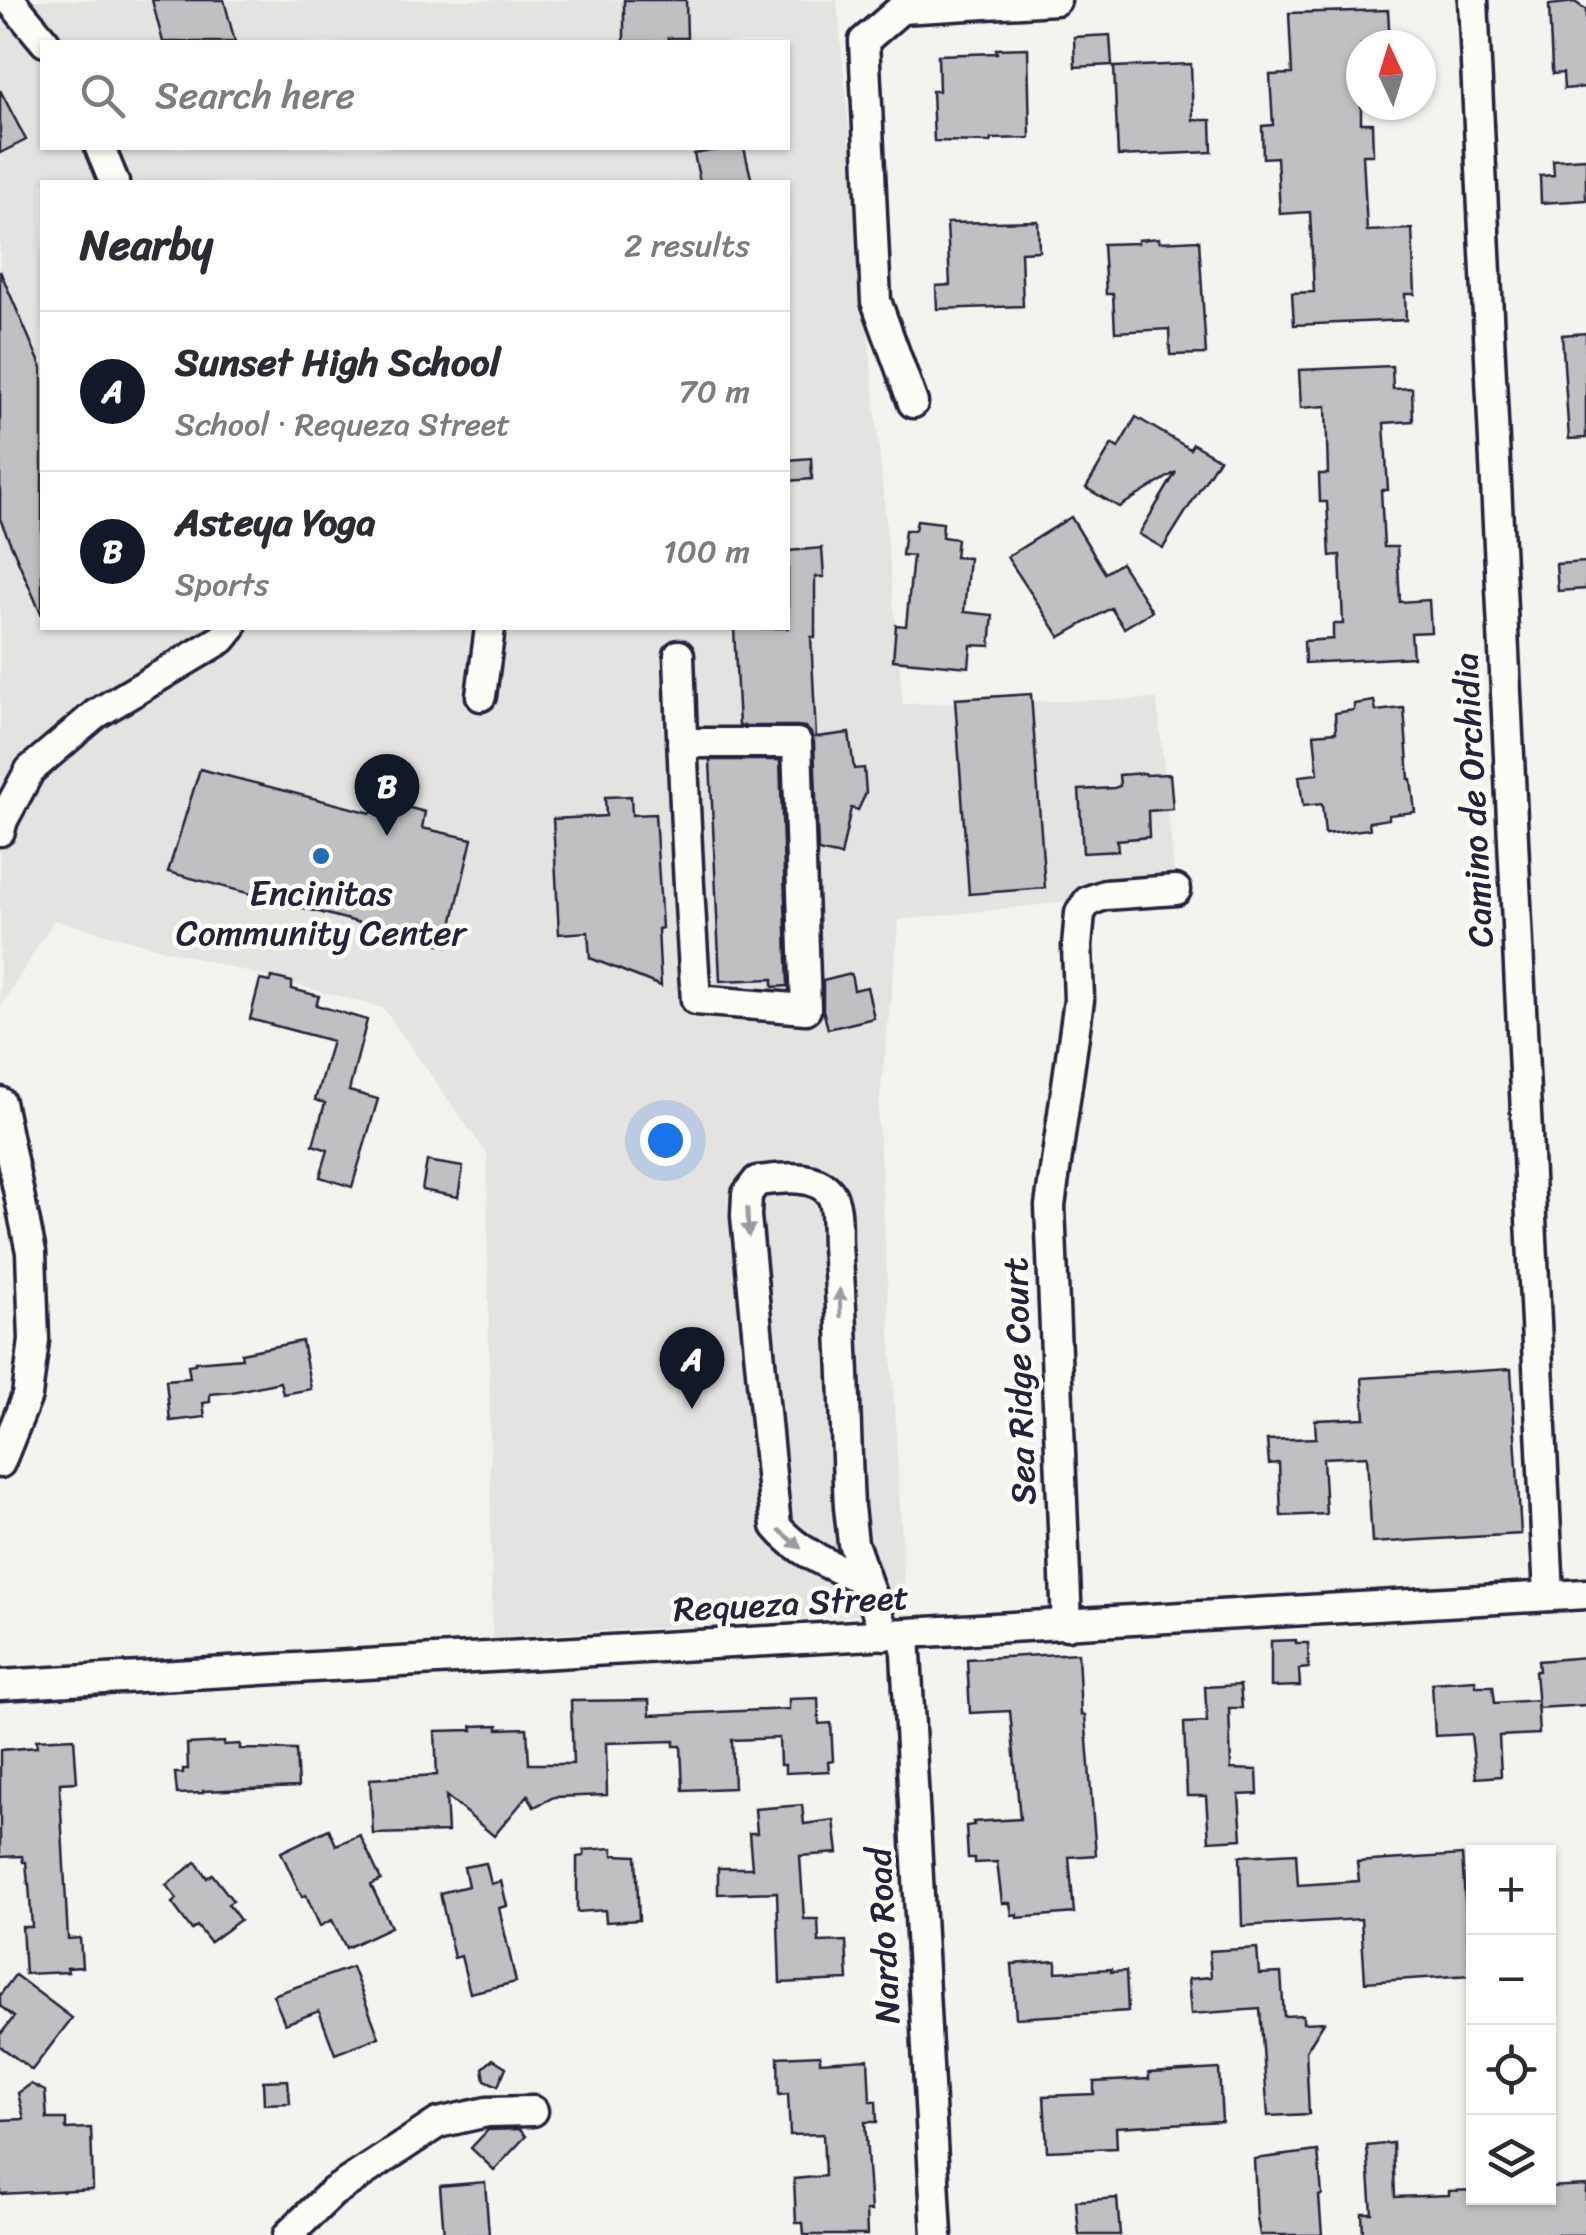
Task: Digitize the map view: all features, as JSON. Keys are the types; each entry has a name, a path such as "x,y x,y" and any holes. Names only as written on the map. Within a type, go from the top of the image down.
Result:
{"street":[{"path":"10,0 43,40"},
{"path":"912,403 876,302 864,40 902,10 1056,0"},
{"name":"Camino de Orchidia","path":"1472,0 1549,1596"},
{"path":"101,150 113,180"},
{"path":"0,831 30,770 96,714 222,639 230,630"},
{"path":"481,696 490,630"},
{"path":"679,656 682,743 686,851 696,1000 806,1008 797,742 682,743"},
{"name":"Sea Ridge Court","path":"1067,1625 1050,1206 1079,1000 1080,913 1088,901 1105,894 1176,890"},
{"path":"0,1102 31,1252 34,1340 27,1396 0,1463"},
{"name":"Nardo Road","path":"864,1580 789,1542 776,1526 746,1216 747,1194 757,1182 788,1178 812,1181 830,1192 834,1203 853,1543 864,1580 895,1635 936,2235"},
{"name":"Requeza Street","path":"0,1685 1586,1594"},
{"path":"288,2235 332,2192 438,2123 486,2112 534,2111"}],"shaded area":[{"path":"0,0 837,0 903,704 1157,699 1176,890 899,920 878,1118 906,1612 492,1638 487,1154 383,1008 54,920 0,1008"}],"building":[{"path":"152,0 224,0 234,40 162,40"},
{"path":"624,0 686,0 687,38 624,40"},
{"path":"1575,2 1586,10 1586,87 1564,89 1563,73 1553,74 1552,69 1549,5"},
{"path":"1388,10 1389,30 1346,30 1346,120 1372,123 1373,155 1363,155 1367,231 1412,229 1415,294 1405,294 1406,320 1294,325 1292,293 1314,292 1310,212 1280,214 1277,157 1263,158 1262,126 1273,125 1270,75 1292,74 1289,13"},
{"path":"1110,35 1112,65 1075,67 1074,37"},
{"path":"1028,48 1030,138 934,141 932,91 939,91 938,55"},
{"path":"1191,64 1193,120 1211,120 1212,152 1118,156 1114,67"},
{"path":"0,90 26,140 0,153"},
{"path":"744,150 752,180 700,180 694,154"},
{"path":"1586,158 1586,200 1541,203 1540,176 1554,175 1553,160"},
{"path":"1038,221 1039,251 1021,252 1023,306 937,309 936,286 950,285 947,223"},
{"path":"1159,238 1159,242 1199,240 1206,354 1170,355 1169,329 1115,332 1113,294 1106,294 1103,244"},
{"path":"0,271 40,363 40,611 0,519"},
{"path":"1586,333 1586,438 1569,439 1562,335"},
{"path":"1392,366 1393,389 1412,388 1413,421 1384,423 1388,490 1381,490 1384,547 1397,547 1400,602 1429,600 1431,632 1411,633 1413,657 1305,663 1304,641 1333,639 1333,624 1343,624 1340,555 1330,556 1327,502 1320,502 1319,474 1328,474 1326,406 1301,408 1299,370"},
{"path":"1136,417 1190,449 1193,444 1219,459 1163,548 1139,534 1176,472 1119,507 1086,488 1112,444 1118,448"},
{"path":"811,458 812,479 790,481 790,460"},
{"path":"1071,517 1105,573 1121,563 1152,611 1124,628 1111,608 1060,637 1007,557"},
{"path":"917,520 943,523 942,537 957,539 955,557 969,558 964,612 993,615 990,646 971,645 969,667 893,660 896,625 906,626 913,556 902,555 905,530 915,530"},
{"path":"822,548 824,577 815,577 815,637 811,637 816,737 849,733 854,769 864,768 866,793 858,810 851,808 841,856 818,851 811,733 797,726 739,726 734,630 790,630 790,551"},
{"path":"1586,562 1586,589 1558,591 1556,564"},
{"path":"1031,694 1045,888 969,894 955,699"},
{"path":"1374,701 1376,711 1404,708 1415,812 1369,822 1370,829 1325,834 1322,804 1303,806 1299,776 1318,774 1314,734 1336,732 1335,713 1354,710 1354,704"},
{"path":"710,760 780,760 788,986 773,987 773,979 720,981"},
{"name":"Encinitas Community Center","path":"200,769 371,813 377,799 425,812 422,828 472,839 447,946 168,872"},
{"path":"1170,774 1173,809 1148,811 1149,837 1117,840 1118,851 1083,853 1079,790 1114,788 1120,786 1119,775"},
{"path":"631,796 632,815 655,814 662,928 658,929 661,986 590,958 588,932 559,934 553,819 606,816 605,797"},
{"path":"851,974 854,990 867,987 874,1018 828,1029 823,1010 823,981"},
{"path":"272,977 292,982 292,989 319,996 316,1005 367,1020 349,1091 378,1099 352,1187 320,1177 328,1150 313,1145 325,1103 315,1100 332,1041 250,1019 260,980 270,982"},
{"path":"427,1161 463,1167 458,1197 422,1190"},
{"path":"302,1341 311,1389 283,1394 280,1382 210,1394 210,1402 203,1403 205,1417 170,1421 166,1380 190,1378 188,1365 242,1358 241,1353"},
{"path":"1511,1369 1521,1534 1372,1543 1367,1456 1323,1458 1326,1514 1281,1516 1279,1463 1269,1464 1267,1440 1316,1438 1315,1420 1365,1418 1362,1378"},
{"path":"1271,1641 1308,1643 1309,1668 1299,1669 1300,1686 1271,1687"},
{"path":"1078,1653 1096,1855 1069,1857 1074,1913 1017,1918 1017,1914 1012,1915 1010,1903 1002,1903 997,1862 975,1863 975,1858 968,1858 966,1826 974,1825 973,1822 1020,1819 1010,1711 970,1713 967,1659"},
{"path":"1586,1657 1586,1705 1538,1708 1538,1661"},
{"path":"1475,1680 1476,1686 1493,1686 1495,1703 1537,1700 1539,1734 1499,1736 1501,1776 1476,1778 1471,1734 1435,1736 1432,1683"},
{"path":"1240,1685 1242,1708 1229,1708 1231,1769 1257,1770 1258,1794 1239,1795 1242,1839 1209,1841 1206,1796 1187,1796 1184,1723 1207,1722 1205,1687"},
{"path":"818,1698 819,1724 831,1723 833,1761 828,1762 829,1771 785,1773 785,1765 780,1765 779,1738 732,1740 734,1788 683,1790 681,1746 674,1746 674,1741 606,1743 607,1795 554,1797 534,1807 528,1795 494,1836 446,1796 448,1832 373,1834 370,1779 437,1775 435,1731 498,1725 498,1729 527,1728 529,1764 573,1764 571,1701 649,1700 650,1715 789,1709 789,1699"},
{"path":"74,1738 77,1782 60,1783 60,1793 68,1939 80,1938 82,1967 67,1968 68,1972 25,1974 22,1927 32,1927 29,1884 22,1856 0,1857 0,1750 37,1747 36,1740"},
{"path":"187,1744 240,1744 240,1749 296,1750 298,1787 177,1794 175,1773 188,1769"},
{"path":"802,1805 804,1824 834,1820 838,1853 800,1856 804,1919 818,1919 819,1942 846,1941 848,1980 780,1983 777,1892 718,1894 718,1868 752,1868 749,1833 757,1833 755,1809"},
{"path":"329,1829 336,1845 360,1835 381,1880 371,1885 391,1927 346,1948 332,1920 320,1926 281,1852"},
{"path":"613,1848 613,1855 636,1856 639,1920 606,1922 605,1910 577,1912 577,1857 584,1856 584,1850"},
{"path":"1296,1853 1298,1885 1359,1881 1357,1862 1462,1855 1466,1975 1365,1982 1361,1919 1242,1926 1240,1856"},
{"path":"196,1862 207,1878 212,1874 233,1901 228,1904 240,1920 210,1942 197,1926 192,1930 172,1903 177,1899 166,1885"},
{"path":"486,1863 491,1884 501,1881 507,1906 499,1908 516,1982 470,1993 461,1956 454,1958 440,1893 468,1886 464,1867"},
{"path":"1257,1948 1259,1974 1281,1973 1284,2016 1303,2015 1303,2023 1324,2022 1306,2051 1309,2114 1268,2116 1260,2009 1191,2014 1188,1979 1211,1977 1209,1951"},
{"path":"1056,1961 1056,1972 1126,1971 1128,2011 1016,2018 1012,1964"},
{"path":"352,1967 379,2037 335,2054 319,2011 285,2024 273,1995"},
{"path":"15,1975 72,2018 32,2070 0,2046 0,2035 14,2017 0,2006 0,1995"},
{"path":"820,2055 820,2062 868,2059 870,2101 876,2101 877,2122 865,2122 871,2211 866,2211 867,2235 804,2235 803,2223 796,2223 794,2179 825,2176 823,2134 790,2135 788,2094 779,2095 778,2057"},
{"path":"493,2059 506,2067 498,2086 485,2080 483,2068"},
{"path":"1219,2069 1222,2121 1116,2127 1117,2148 1047,2151 1044,2096 1094,2094 1094,2082 1149,2079 1149,2073"},
{"path":"288,2080 290,2103 264,2104 263,2081"},
{"path":"31,2084 45,2091 47,2119 66,2119 66,2129 91,2128 93,2189 0,2194 0,2120 24,2119 18,2093"},
{"path":"519,2129 526,2136 494,2170 471,2148 488,2130"},
{"path":"1393,2143 1395,2197 1449,2195 1449,2191 1466,2190 1466,2205 1556,2205 1556,2187 1586,2185 1586,2235 1363,2235 1362,2213 1372,2213 1367,2146"},
{"path":"1318,2151 1322,2235 1260,2235 1254,2159"},
{"path":"485,2182 489,2235 444,2235 440,2186"},
{"path":"1117,2198 1120,2235 1079,2235 1076,2201"}],"place":[{"name":"Asteya Yoga","path":"387,836"},
{"name":"Encinitas Community Center","path":"321,856"},
{"name":"Sunset High School","path":"692,1409"}]}
